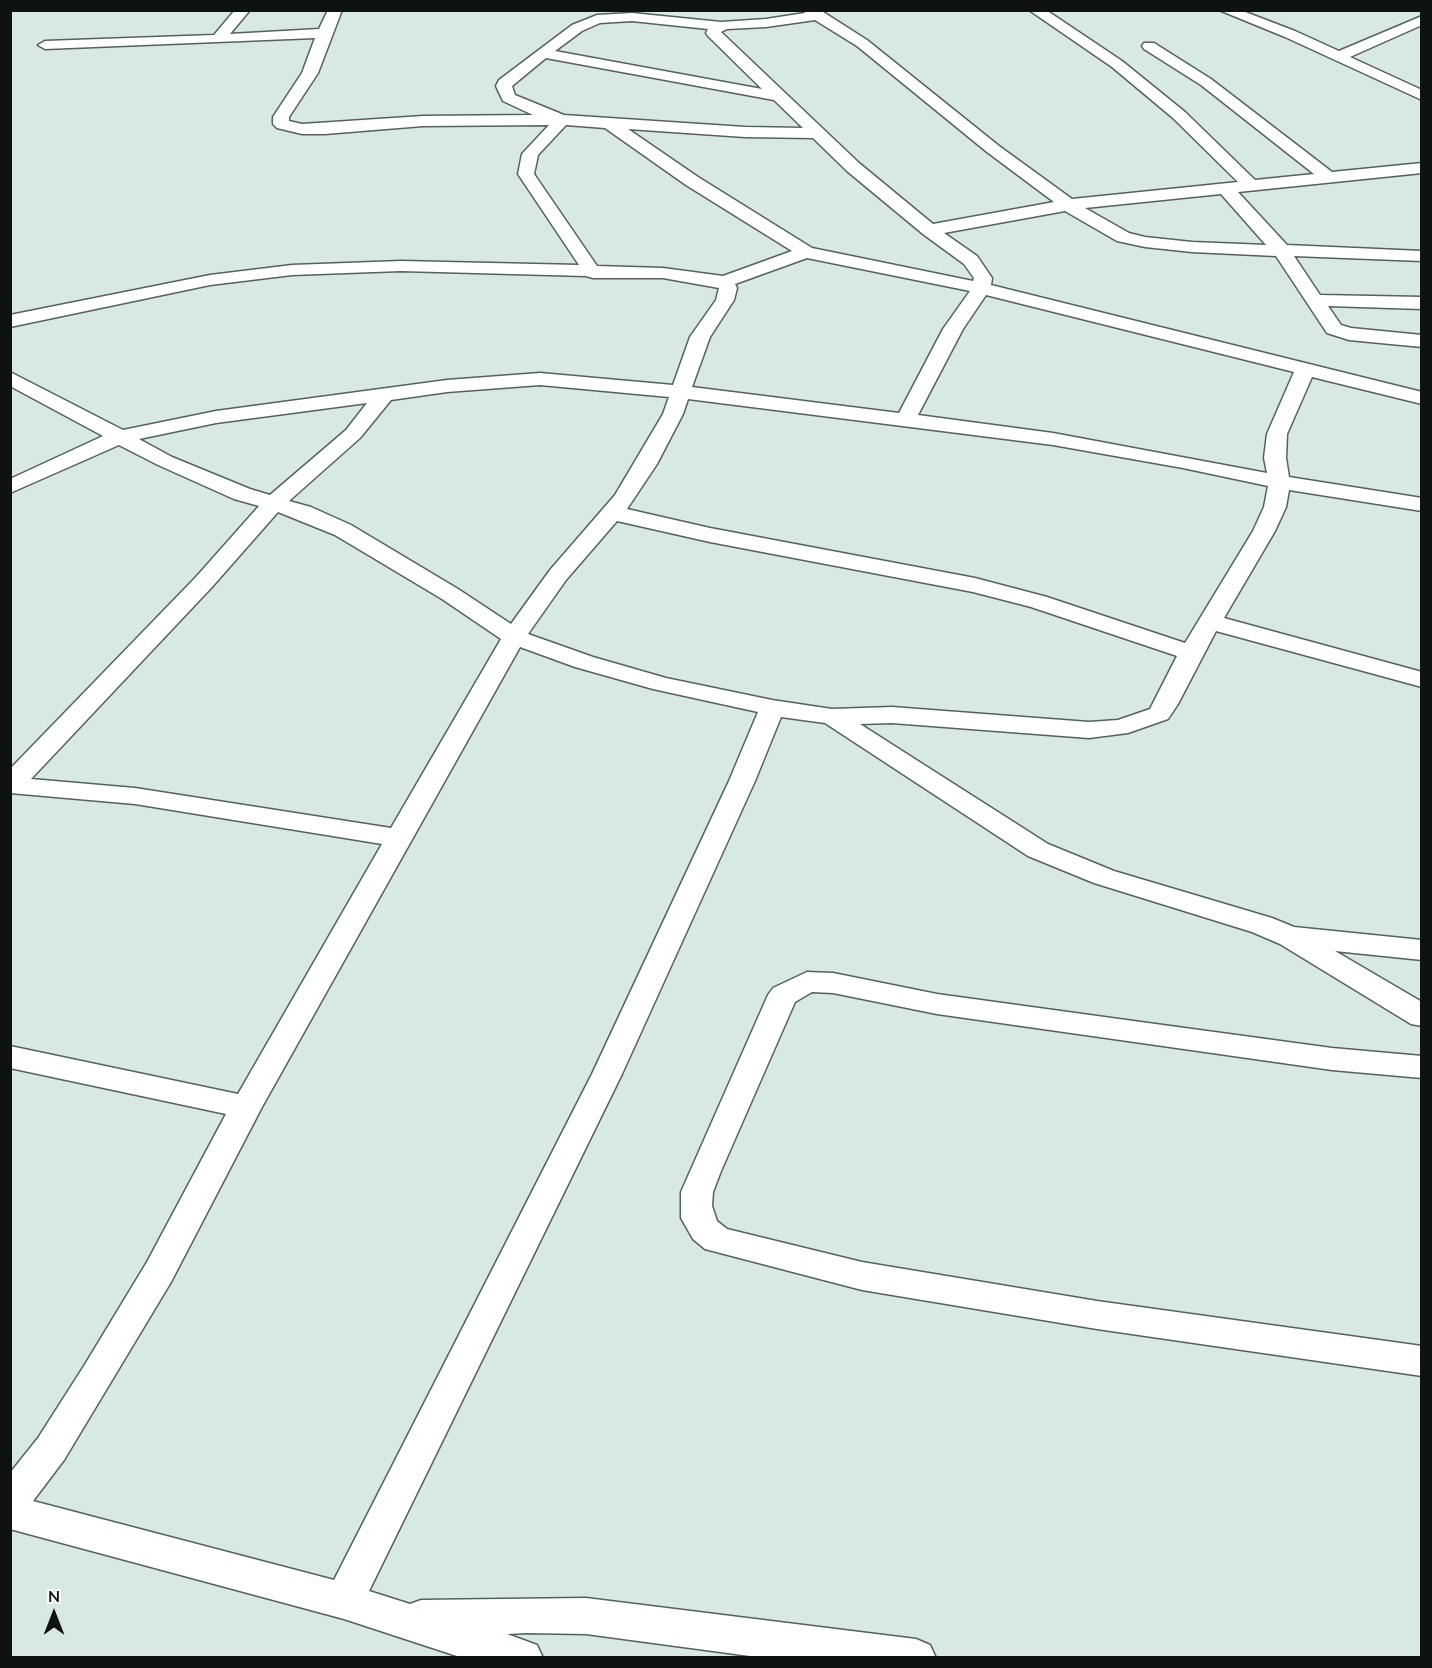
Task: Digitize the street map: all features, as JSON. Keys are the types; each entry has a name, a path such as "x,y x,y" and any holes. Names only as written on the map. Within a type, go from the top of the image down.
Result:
{"street":[{"path":"218,39 243,10"},
{"path":"335,10 310,73 281,117 283,125 302,129 325,129 432,120 562,120 815,133"},
{"path":"1036,10 1117,64 1179,115 1251,186"},
{"path":"1226,10 1340,56 1422,96"},
{"path":"1416,10 1422,12"},
{"path":"562,120 508,98 504,86 511,75 577,28 597,19 632,17 721,26 766,23 814,13 862,43 993,149 1068,205 1112,232 1139,241 1192,247 1422,256"},
{"path":"1340,56 1422,20"},
{"path":"721,26 714,29 714,35 815,133 929,230 971,260 983,278 981,288 953,329 905,420"},
{"path":"45,45 324,33"},
{"path":"1149,46 1206,82 1329,178"},
{"path":"542,53 778,96"},
{"path":"562,120 530,153 526,174 593,273"},
{"path":"610,124 692,181 806,252 981,288 1422,398"},
{"path":"929,230 1068,205 1422,168"},
{"path":"1224,188 1281,250 1330,324 1340,332 1422,341"},
{"path":"10,321 210,280 292,270 401,266 593,273 663,273 725,282 806,252"},
{"path":"10,1502 51,1449 159,1272 246,1107 514,637 558,575 613,513 646,464 673,414 700,337 725,300 728,288 725,282"},
{"path":"1315,300 1422,303"},
{"path":"10,378 119,437 197,475 274,504 311,515 343,530 450,594 514,637 595,665 662,684 772,708 832,717 892,715 1089,730 1119,728 1159,714 1191,653 1264,531 1275,507 1279,482 1275,458 1277,434 1305,370"},
{"path":"10,487 119,437 216,417 482,382 540,379 749,399 1114,449 1279,482 1422,506"},
{"path":"384,395 353,434 274,504 204,582 10,785 135,796 398,838"},
{"path":"613,513 710,535 975,585 1040,602 1191,653"},
{"path":"1210,622 1422,680"},
{"path":"344,1601 607,1074 737,791 772,708"},
{"path":"832,717 1020,839 1047,854 1104,877 1262,926 1290,937 1422,1016"},
{"path":"1290,937 1422,950"},
{"path":"1422,1067 1332,1059 1148,1034 937,1004 833,983 807,982 783,995 705,1171 697,1192 696,1206 698,1218 705,1230 717,1240 862,1276 1097,1315 1422,1361"},
{"path":"10,1057 246,1107"},
{"path":"10,1512 344,1601 523,1658"},
{"path":"392,1618 586,1616 916,1658"}]}
